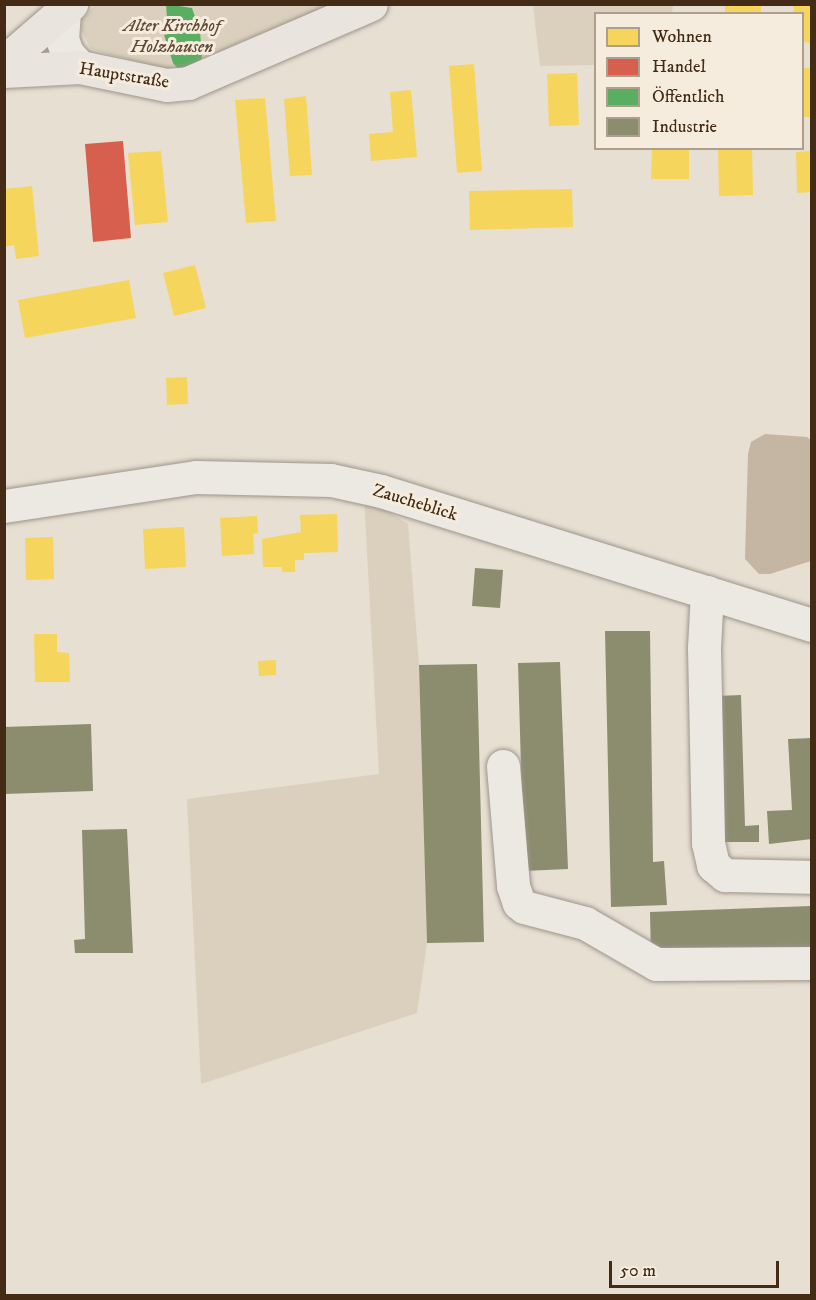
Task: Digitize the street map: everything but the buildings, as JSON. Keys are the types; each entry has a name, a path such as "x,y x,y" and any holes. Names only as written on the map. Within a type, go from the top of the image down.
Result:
{"main road":[{"name":"Hauptstraße","path":"4,71 80,67 143,82 189,83 358,7"},
{"path":"4,62 67,8"}],"street":[{"path":"67,8 62,39 67,53 80,67"},
{"name":"Zaucheblick","path":"4,506 196,477 331,480 812,625"},
{"path":"707,592 704,648 708,843 713,865 725,875 812,877"},
{"path":"503,766 509,855 519,903 585,923 656,964 812,963"}],"green space":[{"path":"673,4 672,12 594,12 594,65 540,66 533,5"},
{"name":"Alter Kirchhof Holzhausen","path":"95,5 336,5 174,72 91,49 82,32 82,20"},
{"path":"364,496 408,524 419,665 427,943 417,1013 201,1084 187,799 379,774"}],"shaded area":[{"path":"765,434 807,437 812,441 811,561 770,574 759,574 745,559 748,454 751,442"}]}
